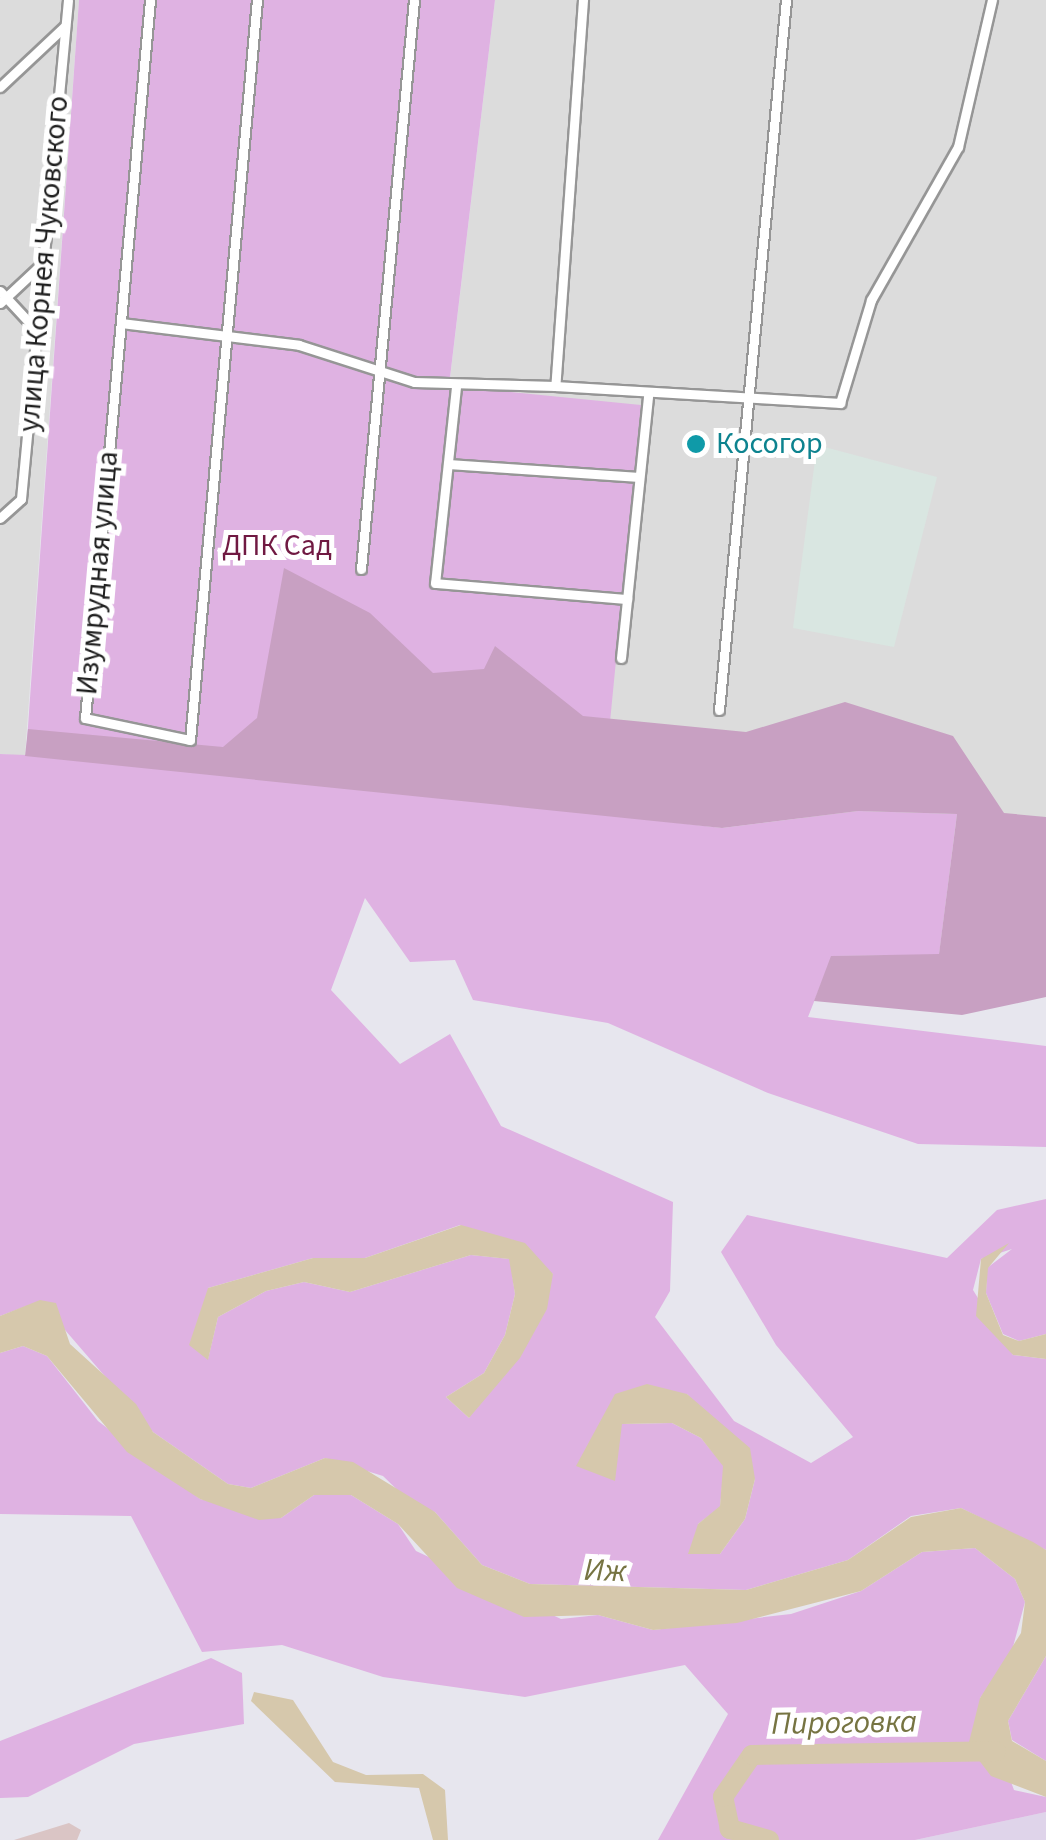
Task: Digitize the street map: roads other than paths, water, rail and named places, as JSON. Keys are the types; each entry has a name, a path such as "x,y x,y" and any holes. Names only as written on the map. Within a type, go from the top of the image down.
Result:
{"street":[{"name":"улица Корнея Чуковского","path":"0,518 22,499 68,0"},
{"name":"Изумрудная улица","path":"150,0 84,718 190,740 257,0"},
{"path":"361,568 414,0"},
{"path":"556,386 583,0"},
{"path":"719,710 743,400 786,0"},
{"path":"121,323 228,334 456,386 556,386 648,395 840,403 871,300 958,147 992,0"},
{"path":"0,87 65,26"},
{"path":"38,333 2,297 44,262"},
{"path":"456,386 435,583 627,599"},
{"path":"621,658 648,395"},
{"path":"449,464 640,477"}],"waterway":[{"name":"Пироговка","path":"769,1840 730,1829 723,1797 752,1755 996,1751"}],"place":[{"name":"Косогор","path":"696,444"}],"park label":[{"name":"ДПК Сад","path":"277,546"}],"water label":[{"name":"Иж","path":"605,1571"}]}
